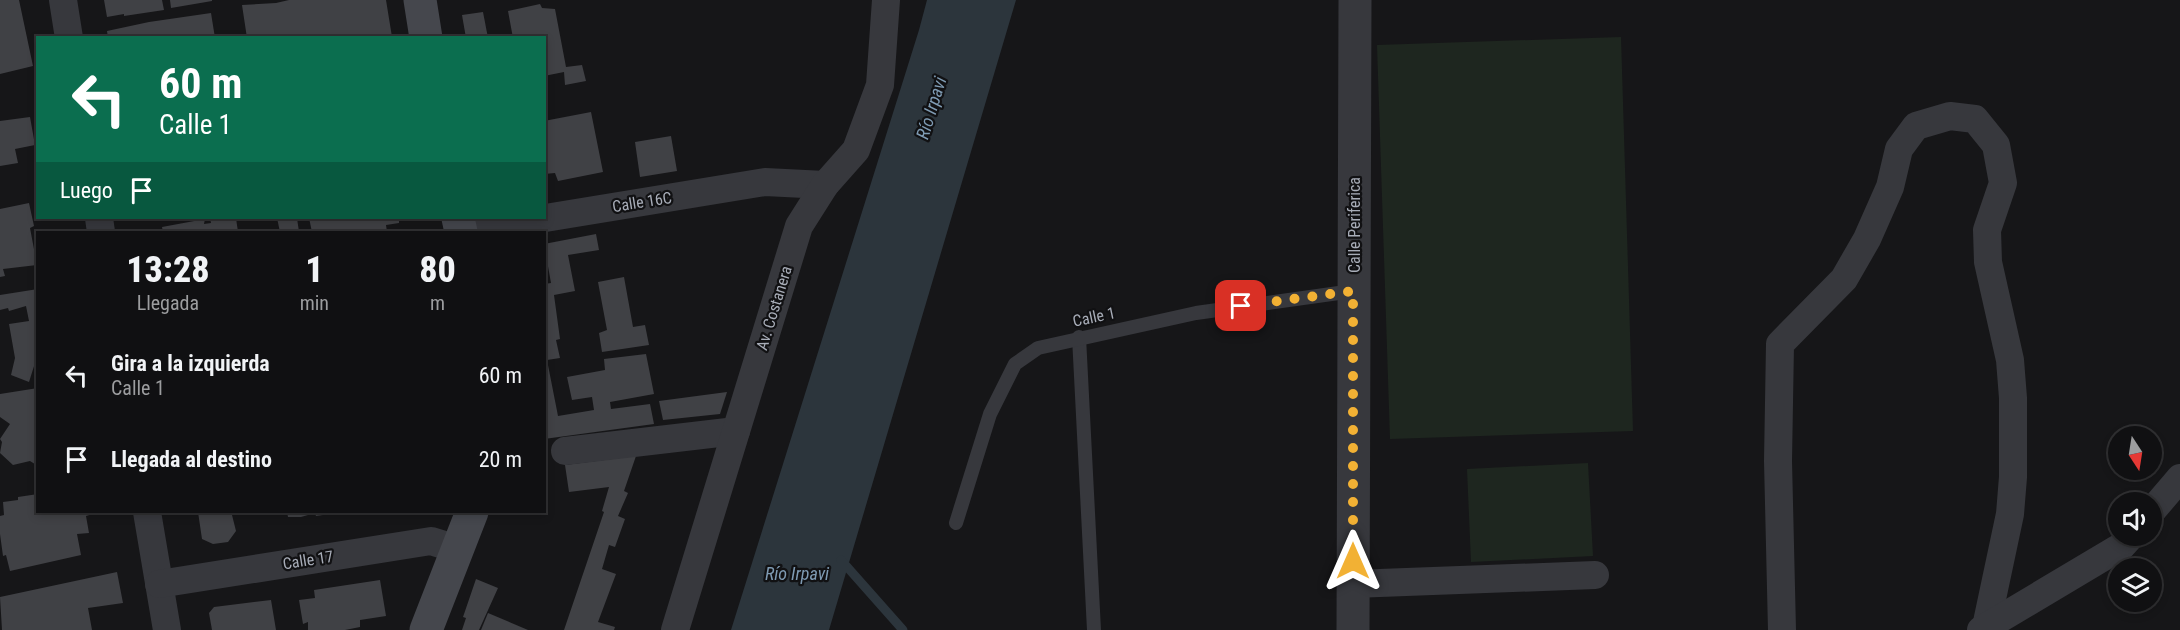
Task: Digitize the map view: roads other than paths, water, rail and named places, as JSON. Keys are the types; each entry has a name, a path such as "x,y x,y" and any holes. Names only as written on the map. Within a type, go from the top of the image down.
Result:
{"main road":[{"path":"420,0 426,36"},
{"path":"426,630 472,513"}],"street":[{"path":"63,0 69,36"},
{"name":"Av. Costanera","path":"675,630 799,226 825,185 856,150 880,85 886,0"},
{"name":"Calle Periferica","path":"1353,630 1355,0"},
{"path":"1782,630 1778,461 1780,344 1844,279 1867,239 1890,187 1899,149 1916,126 1950,116 1975,119 1996,145 2003,183 1987,230 1988,262 2010,360 2013,398 2013,477 2010,514 1983,628"},
{"name":"Calle 16C","path":"546,218 765,182 825,185"},
{"name":"Calle 16C","path":"466,231 539,219"},
{"path":"565,451 736,431"},
{"path":"2162,499 2180,478"},
{"path":"147,513 167,630"},
{"name":"Calle 17","path":"159,584 431,541 457,549"},
{"path":"1983,628 2122,546"},
{"path":"1353,584 1595,575"}],"lane":[{"name":"Calle 1","path":"956,523 990,414 1015,364 1038,348 1196,313 1353,291"},
{"path":"1079,338 1094,630"}],"water":[{"name":"Río Irpavi","path":"927,0 1016,0 829,630 731,630 919,30"}],"waterway":[{"path":"841,560 903,630"}]}
